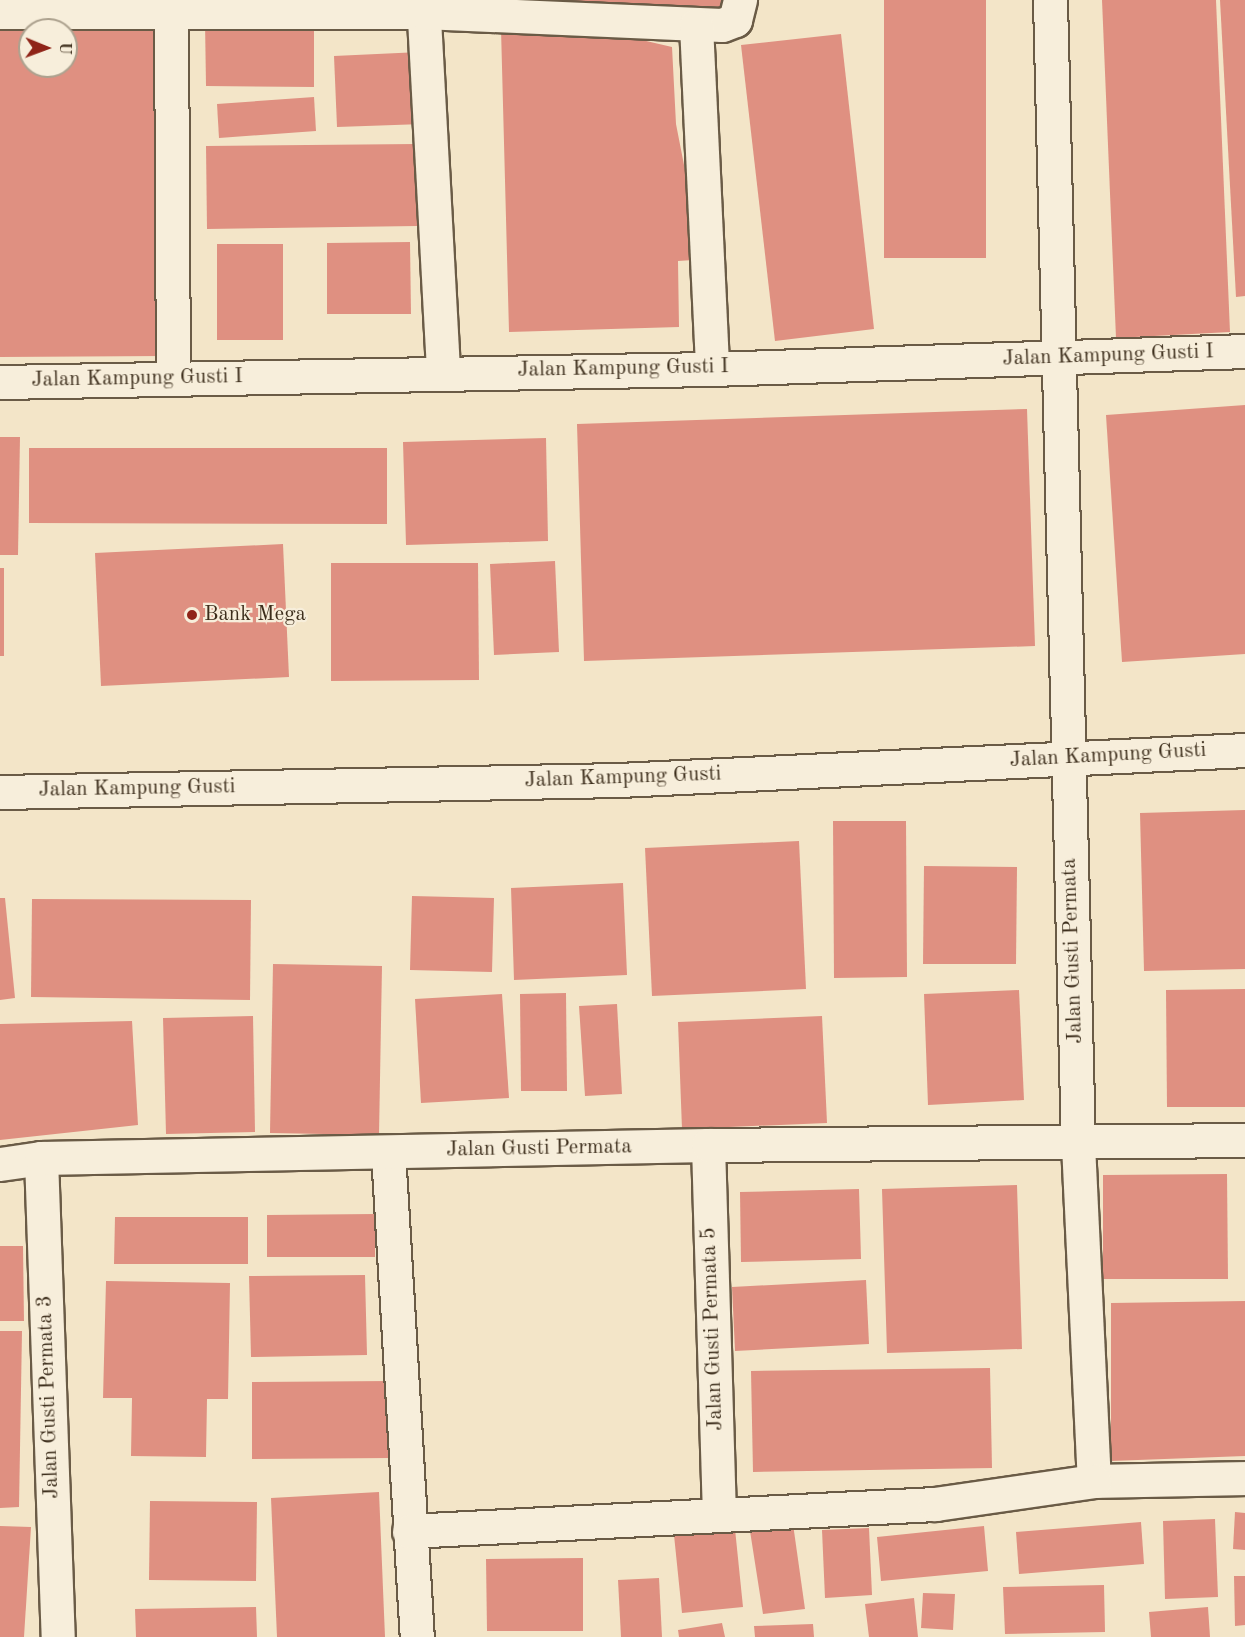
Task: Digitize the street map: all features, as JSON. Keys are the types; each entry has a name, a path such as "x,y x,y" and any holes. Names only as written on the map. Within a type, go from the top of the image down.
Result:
{"street":[{"path":"0,12 423,6 722,25 735,20 740,0"},
{"name":"Jalan Gusti Permata","path":"1050,0 1078,1144 1093,1468"},
{"path":"423,6 443,372"},
{"path":"171,10 173,379"},
{"path":"696,25 711,369"},
{"name":"Jalan Kampung Gusti I","path":"0,382 443,372 711,369 1245,351"},
{"name":"Jalan Kampung Gusti","path":"0,792 619,780 1245,750"},
{"name":"Jalan Gusti Permata","path":"0,1164 41,1158 708,1145 1078,1144 1245,1140"},
{"name":"Jalan Gusti Permata 5","path":"708,1145 719,1514"},
{"path":"388,1152 417,1637"},
{"name":"Jalan Gusti Permata 3","path":"41,1158 58,1637"},
{"path":"409,1532 935,1504 1093,1468 1245,1478"}],"building":[{"path":"541,0 727,0 727,18 571,16"},
{"path":"884,0 986,0 986,258 884,258"},
{"path":"1102,0 1216,0 1230,332 1116,338"},
{"path":"1220,0 1245,0 1245,296 1236,297"},
{"path":"205,21 314,21 314,87 206,86"},
{"path":"586,27 672,47 676,124 692,206 693,260 678,261 679,327 509,332 501,29"},
{"path":"161,28 164,356 0,357 0,30 18,30 18,78 78,78 78,29"},
{"path":"841,34 874,329 775,341 741,45"},
{"path":"420,52 423,124 337,127 334,56"},
{"path":"314,97 316,131 219,138 217,104"},
{"path":"416,144 417,226 207,229 206,146"},
{"path":"410,242 411,314 327,314 327,243"},
{"path":"217,244 283,244 283,340 217,340"},
{"path":"1245,405 1245,654 1122,662 1106,415"},
{"path":"1027,409 1035,646 584,661 577,424"},
{"path":"0,437 20,437 18,555 0,555"},
{"path":"546,438 548,541 406,545 403,442"},
{"path":"29,448 387,448 387,524 29,523"},
{"name":"Bank Mega","path":"283,544 289,677 101,686 95,553"},
{"path":"555,561 559,652 494,655 490,564"},
{"path":"331,563 478,563 479,680 331,681"},
{"path":"0,568 4,568 4,656 0,656"},
{"path":"1245,810 1245,969 1144,971 1140,813"},
{"path":"833,821 906,821 907,977 834,978"},
{"path":"799,841 806,989 652,996 645,848"},
{"path":"924,866 1017,867 1016,964 923,964"},
{"path":"623,883 627,975 514,980 511,888"},
{"path":"412,896 494,898 492,972 410,970"},
{"path":"0,898 5,898 15,998 0,1000"},
{"path":"32,899 251,900 250,1000 31,997"},
{"path":"273,964 382,966 379,1135 270,1133"},
{"path":"1245,989 1245,1107 1167,1107 1166,990"},
{"path":"1019,990 1024,1100 928,1105 924,994"},
{"path":"566,993 567,1091 521,1091 520,994"},
{"path":"502,994 509,1098 421,1103 415,999"},
{"path":"617,1004 622,1094 585,1096 579,1006"},
{"path":"253,1016 255,1132 166,1134 163,1018"},
{"path":"822,1016 827,1123 682,1129 678,1022"},
{"path":"132,1021 138,1125 0,1140 0,1024"},
{"path":"1227,1174 1228,1279 1103,1279 1103,1175"},
{"path":"1017,1185 1022,1349 887,1353 882,1189"},
{"path":"859,1189 861,1259 741,1262 740,1192"},
{"path":"375,1214 375,1257 267,1257 267,1215"},
{"path":"115,1217 248,1217 248,1264 114,1264"},
{"path":"0,1246 23,1246 24,1321 0,1321"},
{"path":"365,1275 367,1355 251,1357 249,1276"},
{"path":"866,1280 869,1344 735,1351 732,1287"},
{"path":"106,1281 230,1283 228,1399 207,1399 206,1457 131,1456 132,1398 103,1398"},
{"path":"1245,1301 1245,1456 1111,1461 1111,1303"},
{"path":"0,1331 22,1331 19,1507 0,1508"},
{"path":"990,1368 992,1468 753,1472 751,1371"},
{"path":"391,1381 391,1458 252,1459 252,1382"},
{"path":"379,1492 385,1637 277,1637 271,1498"},
{"path":"150,1501 257,1502 256,1581 149,1580"},
{"path":"1235,1512 1245,1513 1245,1550 1233,1549"},
{"path":"1215,1519 1218,1597 1165,1599 1163,1521"},
{"path":"1141,1522 1144,1564 1019,1574 1016,1532"},
{"path":"793,1524 805,1609 763,1614 750,1531"},
{"path":"0,1526 31,1527 24,1637 0,1637"},
{"path":"984,1526 988,1571 881,1581 877,1537"},
{"path":"869,1528 872,1595 825,1598 822,1530"},
{"path":"735,1529 743,1607 682,1613 674,1535"},
{"path":"583,1558 583,1631 487,1631 486,1559"},
{"path":"1234,1576 1245,1576 1245,1625 1235,1626"},
{"path":"659,1578 662,1637 621,1637 618,1580"},
{"path":"1104,1585 1105,1632 1005,1634 1003,1587"},
{"path":"923,1593 955,1594 953,1630 921,1628"},
{"path":"914,1598 918,1637 869,1637 865,1604"},
{"path":"256,1607 257,1637 136,1637 135,1609"},
{"path":"1208,1607 1210,1637 1151,1637 1149,1612"},
{"path":"722,1623 725,1637 679,1637 678,1630"},
{"path":"813,1624 814,1637 755,1637 754,1626"}],"place":[{"name":"Bank Mega","path":"192,615"}]}
